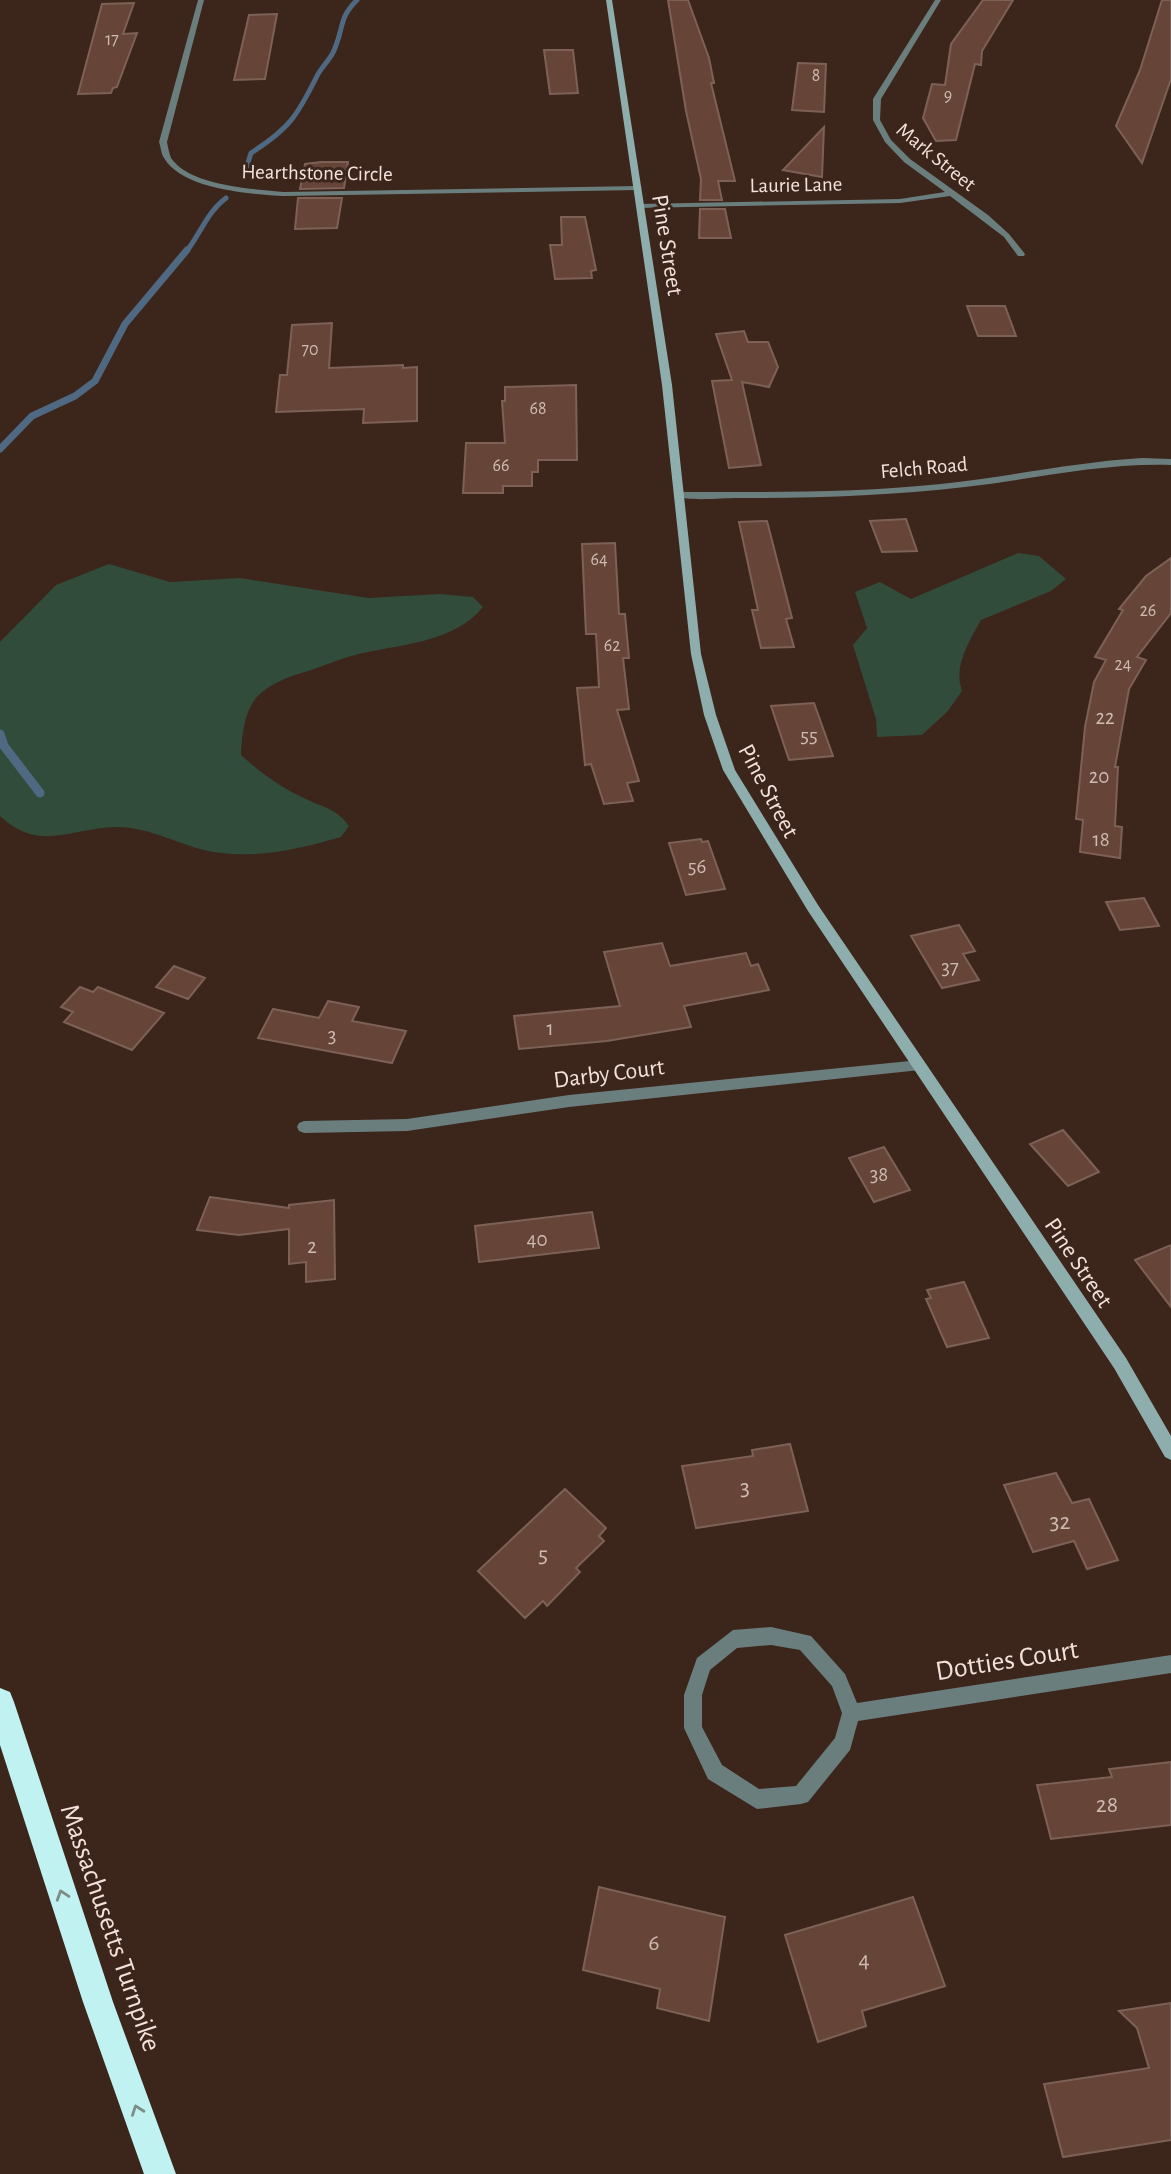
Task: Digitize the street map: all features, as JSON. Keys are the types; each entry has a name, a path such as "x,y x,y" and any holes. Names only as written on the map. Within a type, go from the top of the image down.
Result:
{"highway":[{"name":"Massachusetts Turnpike","path":"0,1702 94,1989 160,2174"}],"main road":[{"name":"Pine Street","path":"610,0 667,386 700,675 729,770 778,855 1120,1363 1171,1451"}],"street":[{"name":"Hearthstone Circle","path":"201,0 163,147 174,166 202,181 239,189 284,194 638,188"},
{"name":"Mark Street","path":"938,0 877,99 873,115 879,132 892,148 1010,237 1021,254"},
{"name":"Laurie Lane","path":"640,206 900,201 953,193"},
{"name":"Felch Road","path":"679,495 878,491 1006,479 1088,464 1139,460 1171,462"},
{"name":"Darby Court","path":"303,1127 407,1125 569,1101 920,1065"},
{"path":"771,1636 805,1642 839,1680 851,1713 844,1743 801,1794 757,1799 715,1772 693,1728 693,1695 703,1664 733,1639 771,1636"},
{"name":"Dotties Court","path":"851,1713 1171,1664"}],"green space":[{"path":"1018,553 1039,556 1066,579 1051,591 981,620 961,663 959,672 962,691 947,712 922,735 877,737 876,719 853,645 867,628 855,592 880,582 911,599"},
{"path":"109,564 170,582 240,578 368,598 440,594 473,597 483,607 471,619 441,636 349,657 288,678 267,688 252,704 244,725 241,755 295,794 339,815 349,826 341,837 294,849 230,854 128,828 99,828 55,836 28,833 0,816 0,642 56,585"}],"building":[{"path":"668,0 688,0 709,58 714,83 711,83 735,181 718,181 722,200 700,200 701,179 686,111"},
{"path":"983,0 1013,0 982,51 981,65 975,64 956,140 936,141 923,118 932,84 945,85 951,44"},
{"path":"1162,0 1171,0 1171,79 1142,163 1116,126 1140,70"},
{"path":"134,3 123,34 137,33 117,87 113,88 111,93 78,94 102,4"},
{"path":"277,14 265,79 234,80 249,15"},
{"path":"544,50 573,50 578,93 550,94"},
{"path":"798,63 826,64 824,112 792,110"},
{"path":"824,127 822,177 783,170"},
{"path":"348,162 344,188 300,189 305,164"},
{"path":"298,198 342,198 337,228 295,229"},
{"path":"700,209 725,209 731,238 699,238"},
{"path":"561,217 585,217 596,270 591,271 592,278 555,279 550,245 562,245"},
{"path":"967,306 1005,306 1016,336 978,336"},
{"path":"332,323 329,368 403,365 403,368 417,367 417,421 363,423 364,409 276,412 280,375 287,375 292,325"},
{"path":"744,331 748,342 768,342 778,367 769,387 742,382 761,465 729,468 712,381 732,380 716,334"},
{"path":"576,385 577,460 538,460 538,472 532,472 532,486 503,486 503,493 463,493 466,443 505,443 502,401 505,401 505,387"},
{"path":"906,519 917,551 882,552 870,521"},
{"path":"767,521 792,618 786,619 794,647 761,648 752,610 758,610 739,522"},
{"path":"615,543 619,614 625,614 629,658 623,658 629,709 617,710 639,781 627,783 633,801 604,804 591,764 585,765 577,688 599,687 596,634 586,634 582,544"},
{"path":"1171,558 1171,613 1137,657 1146,660 1129,689 1115,767 1118,767 1115,826 1122,827 1120,858 1080,852 1083,820 1076,819 1085,727 1094,682 1106,660 1095,657 1123,610 1119,609 1146,576"},
{"path":"814,703 833,756 789,760 771,706"},
{"path":"701,839 702,842 708,841 725,889 686,895 669,843"},
{"path":"1144,898 1159,926 1120,930 1106,902"},
{"path":"959,925 975,951 963,954 979,980 942,988 911,936"},
{"path":"662,943 670,966 746,953 751,966 758,964 769,990 684,1006 691,1027 607,1041 519,1049 514,1016 620,1006 604,952"},
{"path":"174,966 205,978 188,999 156,987"},
{"path":"80,987 93,992 98,987 164,1013 132,1050 64,1022 73,1012 61,1007"},
{"path":"328,1001 359,1007 352,1021 406,1031 392,1063 258,1038 273,1009 319,1018"},
{"path":"1063,1130 1099,1172 1068,1186 1030,1144"},
{"path":"884,1147 910,1190 874,1202 849,1158"},
{"path":"210,1197 289,1208 289,1205 334,1200 335,1279 306,1282 306,1262 289,1264 289,1229 239,1235 197,1230"},
{"path":"592,1212 599,1248 479,1262 475,1226"},
{"path":"1171,1245 1171,1307 1135,1260"},
{"path":"964,1282 989,1338 947,1347 926,1299 931,1298 927,1290"},
{"path":"790,1444 808,1511 696,1528 682,1466 753,1456 752,1450"},
{"path":"1056,1473 1072,1503 1089,1499 1118,1560 1087,1569 1074,1541 1033,1552 1004,1485"},
{"path":"565,1489 606,1528 599,1536 604,1541 576,1568 580,1572 547,1606 543,1601 525,1618 478,1571"},
{"path":"1171,1762 1171,1825 1051,1839 1037,1785 1112,1777 1109,1769"},
{"path":"599,1887 725,1917 709,2021 657,2008 660,1989 583,1970"},
{"path":"913,1897 945,1986 862,2011 866,2026 818,2042 785,1935"},
{"path":"1171,2003 1171,2140 1063,2157 1044,2084 1149,2068 1137,2028 1119,2011"}],"waterway":[{"path":"244,175 251,153 284,128 298,111 319,72 334,52 345,17 357,0"},
{"path":"186,252 209,216 226,198"},
{"path":"0,449 32,416 75,396 95,381 125,324 187,250"},
{"path":"0,734 4,746 40,793"}]}
